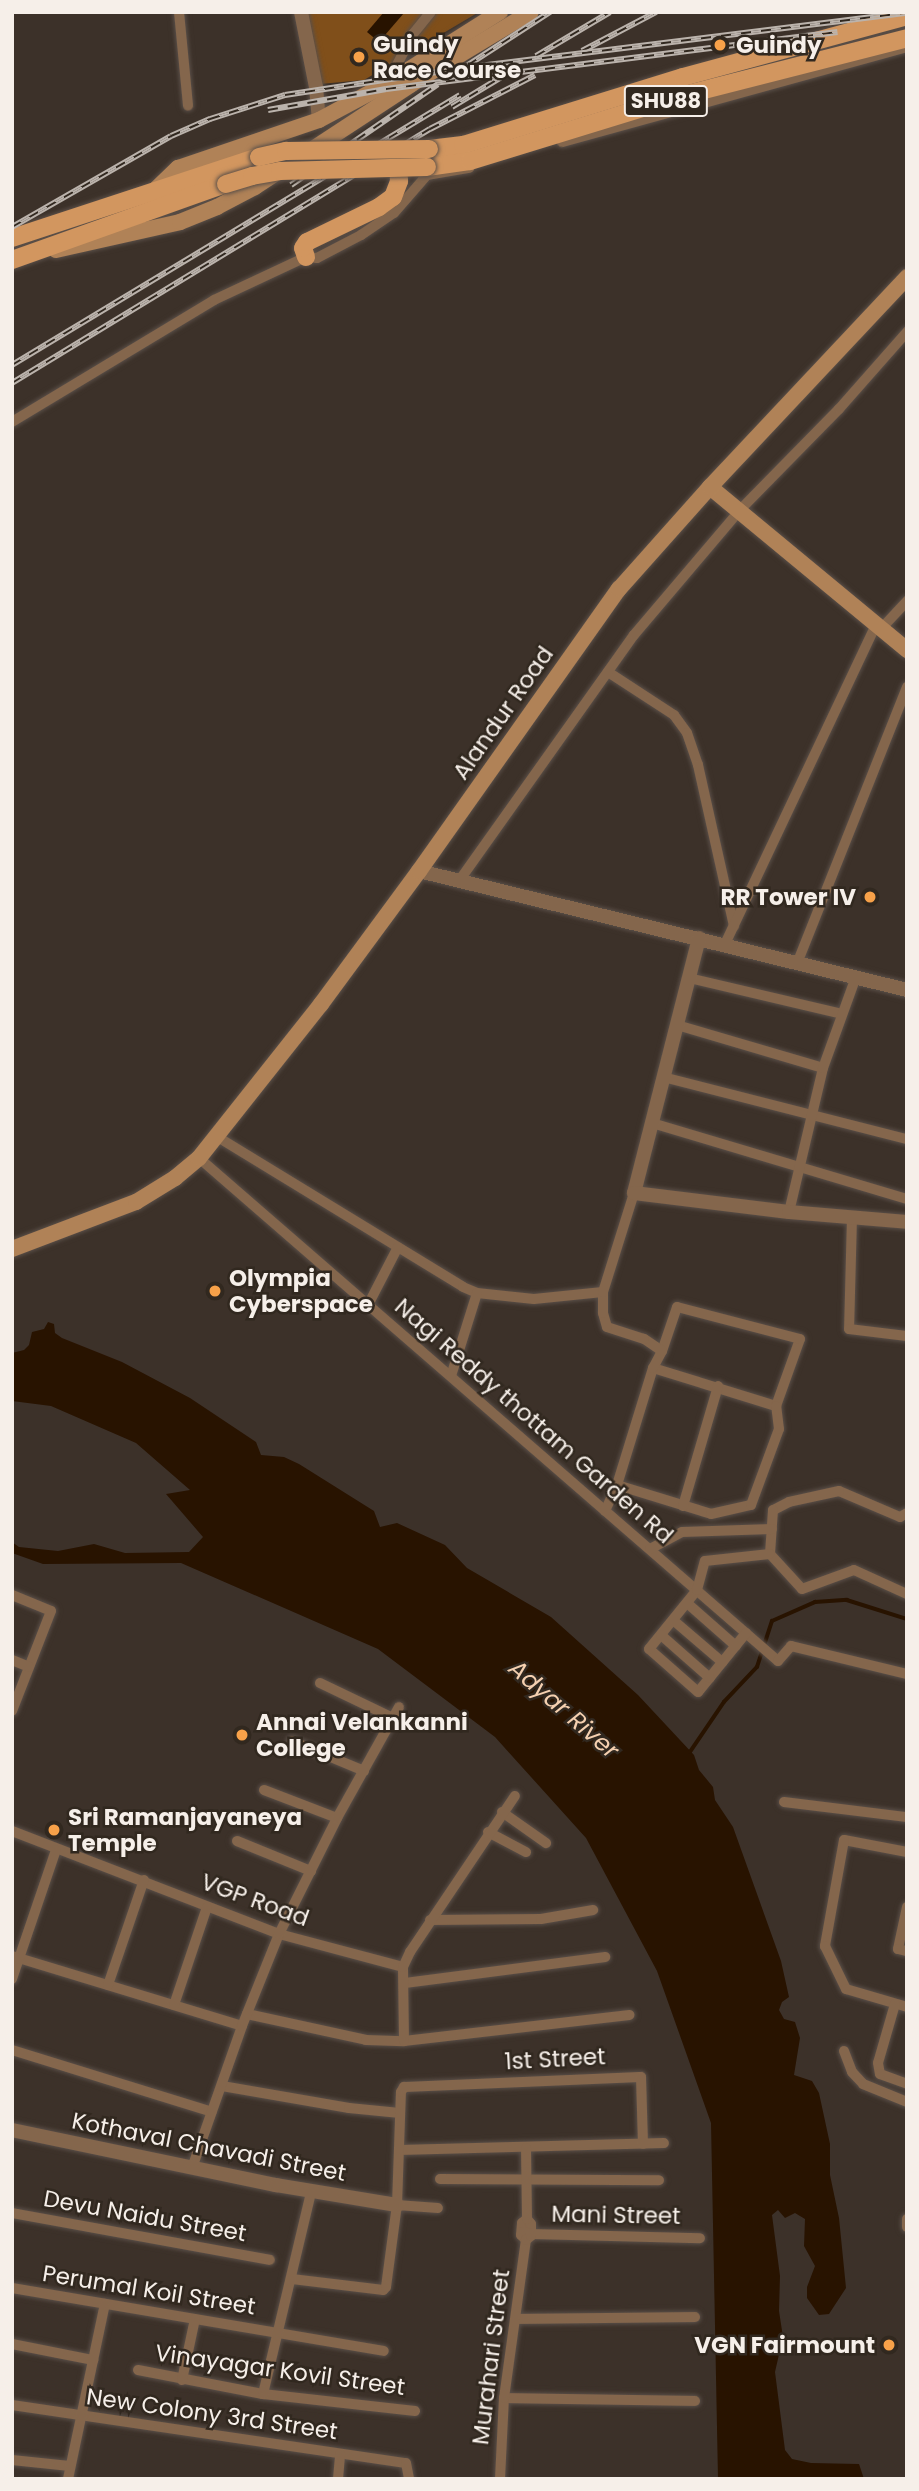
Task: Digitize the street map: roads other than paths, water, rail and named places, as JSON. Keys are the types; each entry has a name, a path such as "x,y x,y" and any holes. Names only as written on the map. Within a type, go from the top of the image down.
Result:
{"main road":[{"path":"155,190 178,168 319,120 386,84 500,12"},
{"path":"18,258 167,226 217,207 256,187 410,85 529,13"},
{"name":"SHU88","path":"18,258 252,176 280,172 398,168 463,145 683,77 907,16"},
{"name":"SHU88","path":"12,238 259,157 286,151 470,161 688,94 907,38"},
{"path":"306,257 303,248 307,242 379,207 393,197 399,181 398,168"},
{"name":"Alandur Road","path":"12,1249 111,1213 157,1191 199,1158 321,1004 419,872 620,589 710,487 907,278"},
{"path":"710,487 877,628 907,650"}],"street":[{"path":"179,12 188,106"},
{"path":"301,12 316,87 319,120"},
{"path":"386,84 413,34 431,12"},
{"path":"12,422 205,306 306,257 317,258 394,213 427,175 450,174 907,47"},
{"path":"458,881 634,635 740,510 839,409 907,332"},
{"path":"725,944 877,628 907,601"},
{"path":"608,672 674,715 687,733 698,765 734,926"},
{"path":"798,961 907,687"},
{"path":"419,872 798,961 907,990"},
{"path":"662,1351 644,1339 607,1327 603,1313 603,1292 634,1193 699,938"},
{"path":"789,1212 823,1068 856,977"},
{"path":"689,978 842,1014"},
{"path":"677,1025 823,1068"},
{"path":"663,1077 907,1139"},
{"path":"652,1123 907,1199"},
{"path":"216,1136 477,1293 534,1299 603,1292"},
{"name":"Nagi Reddy thottam Garden Rd","path":"199,1158 778,1661 791,1646 907,1674"},
{"path":"634,1193 789,1212 907,1222"},
{"path":"852,1217 849,1329 907,1336"},
{"path":"368,1305 398,1247"},
{"path":"451,1377 477,1293"},
{"path":"605,1511 617,1485 653,1367 662,1351 677,1307 800,1339 776,1406 779,1429 751,1504 711,1514 617,1485"},
{"path":"653,1367 776,1406"},
{"path":"683,1506 718,1386"},
{"path":"907,1513 900,1517 839,1491 789,1502 773,1510 770,1554 802,1589 854,1570 907,1594"},
{"path":"650,1549 682,1532 772,1529"},
{"path":"746,1633 698,1692 649,1649 697,1590 705,1561 770,1554"},
{"path":"12,1595 51,1611 12,1711"},
{"path":"687,1603 736,1646"},
{"path":"673,1620 722,1662"},
{"path":"661,1635 710,1678"},
{"path":"12,1660 29,1667"},
{"path":"320,1684 393,1718"},
{"path":"192,2168 242,2026 279,1934 337,1818 399,1707"},
{"path":"292,1741 365,1771"},
{"path":"264,1790 337,1818"},
{"path":"404,2041 403,1967 430,1920 515,1796"},
{"path":"784,1802 907,1817"},
{"path":"502,1812 546,1843"},
{"name":"VGP Road","path":"12,1831 279,1934 403,1967"},
{"path":"488,1832 526,1852"},
{"path":"907,1852 844,1840 825,1945 846,1989 907,2007"},
{"path":"237,1841 310,1871"},
{"path":"12,1979 15,1957 56,1850"},
{"path":"108,1985 144,1880"},
{"path":"174,2005 207,1907"},
{"path":"907,1907 898,1949 907,1951"},
{"path":"430,1920 541,1919 593,1910"},
{"path":"15,1957 242,2026"},
{"path":"405,1983 605,1958"},
{"path":"895,2004 878,2063 880,2074 907,2084"},
{"path":"247,2014 366,2040 404,2041 630,2015"},
{"path":"12,2050 212,2112"},
{"path":"844,2050 852,2072 863,2084 907,2102"},
{"path":"640,2063 643,2144"},
{"name":"1st Street","path":"400,2113 404,2087 640,2077"},
{"path":"222,2085 349,2108 400,2113 397,2205 385,2289 292,2279"},
{"name":"Kothaval Chavadi Street","path":"12,2130 312,2192 397,2205"},
{"path":"399,2150 664,2143"},
{"name":"Murahari Street","path":"500,2479 504,2398 528,2237 521,2235 522,2223 527,2219 526,2148"},
{"path":"440,2179 659,2180"},
{"path":"263,2394 312,2192"},
{"path":"397,2205 438,2208"},
{"name":"Devu Naidu Street","path":"12,2213 270,2260"},
{"path":"907,2219 907,2227"},
{"name":"Mani Street","path":"528,2237 700,2238"},
{"name":"Perumal Koil Street","path":"12,2288 384,2351"},
{"path":"68,2479 105,2304"},
{"path":"516,2319 695,2317"},
{"path":"182,2379 195,2319"},
{"path":"12,2344 93,2360"},
{"name":"Vinayagar Kovil Street","path":"138,2370 263,2394 415,2411"},
{"path":"504,2398 695,2401"},
{"name":"New Colony 3rd Street","path":"12,2405 406,2463 408,2479"},
{"path":"338,2479 340,2454"},
{"path":"12,2460 70,2466"}],"water":[{"path":"384,12 404,13 379,42 367,32"},
{"name":"Adyar River","path":"48,1322 54,1324 55,1333 62,1338 122,1362 190,1398 256,1442 261,1455 284,1457 299,1464 374,1511 380,1527 397,1523 445,1545 467,1568 551,1617 638,1695 694,1755 699,1770 713,1787 715,1800 733,1827 781,1961 789,1997 782,2002 779,2010 784,2019 795,2022 800,2038 794,2075 812,2081 819,2093 830,2144 830,2175 839,2218 846,2288 829,2314 819,2315 807,2298 807,2287 815,2266 804,2246 805,2219 795,2213 785,2218 778,2210 772,2215 780,2276 779,2311 783,2337 775,2372 785,2450 792,2459 811,2463 859,2464 864,2479 718,2479 711,2123 657,1971 586,1838 495,1737 378,1649 181,1563 43,1564 12,1553 12,1542 19,1547 58,1551 94,1544 125,1553 189,1552 203,1537 166,1494 190,1490 136,1443 51,1406 12,1401 12,1353 24,1350 29,1345 32,1332 44,1329"}],"waterway":[{"path":"690,1752 724,1702 757,1667 772,1621 815,1602 847,1600 907,1619"}],"railway":[{"path":"468,65 550,12"},
{"path":"536,56 610,12"},
{"path":"582,51 656,12"},
{"path":"12,227 171,136 210,119 285,95 463,68 907,13"},
{"path":"268,110 386,89 837,32"},
{"path":"12,383 430,129 535,75"},
{"path":"452,107 503,76"},
{"path":"291,185 438,84"},
{"path":"12,365 460,95"}],"place":[{"name":"Guindy","path":"720,45"},
{"name":"Guindy Race Course","path":"359,57"},
{"name":"RR Tower IV","path":"870,897"},
{"name":"Olympia Cyberspace","path":"215,1291"},
{"name":"Annai Velankanni College","path":"242,1735"},
{"name":"Sri Ramanjayaneya Temple","path":"54,1830"},
{"name":"VGN Fairmount","path":"889,2345"}]}
